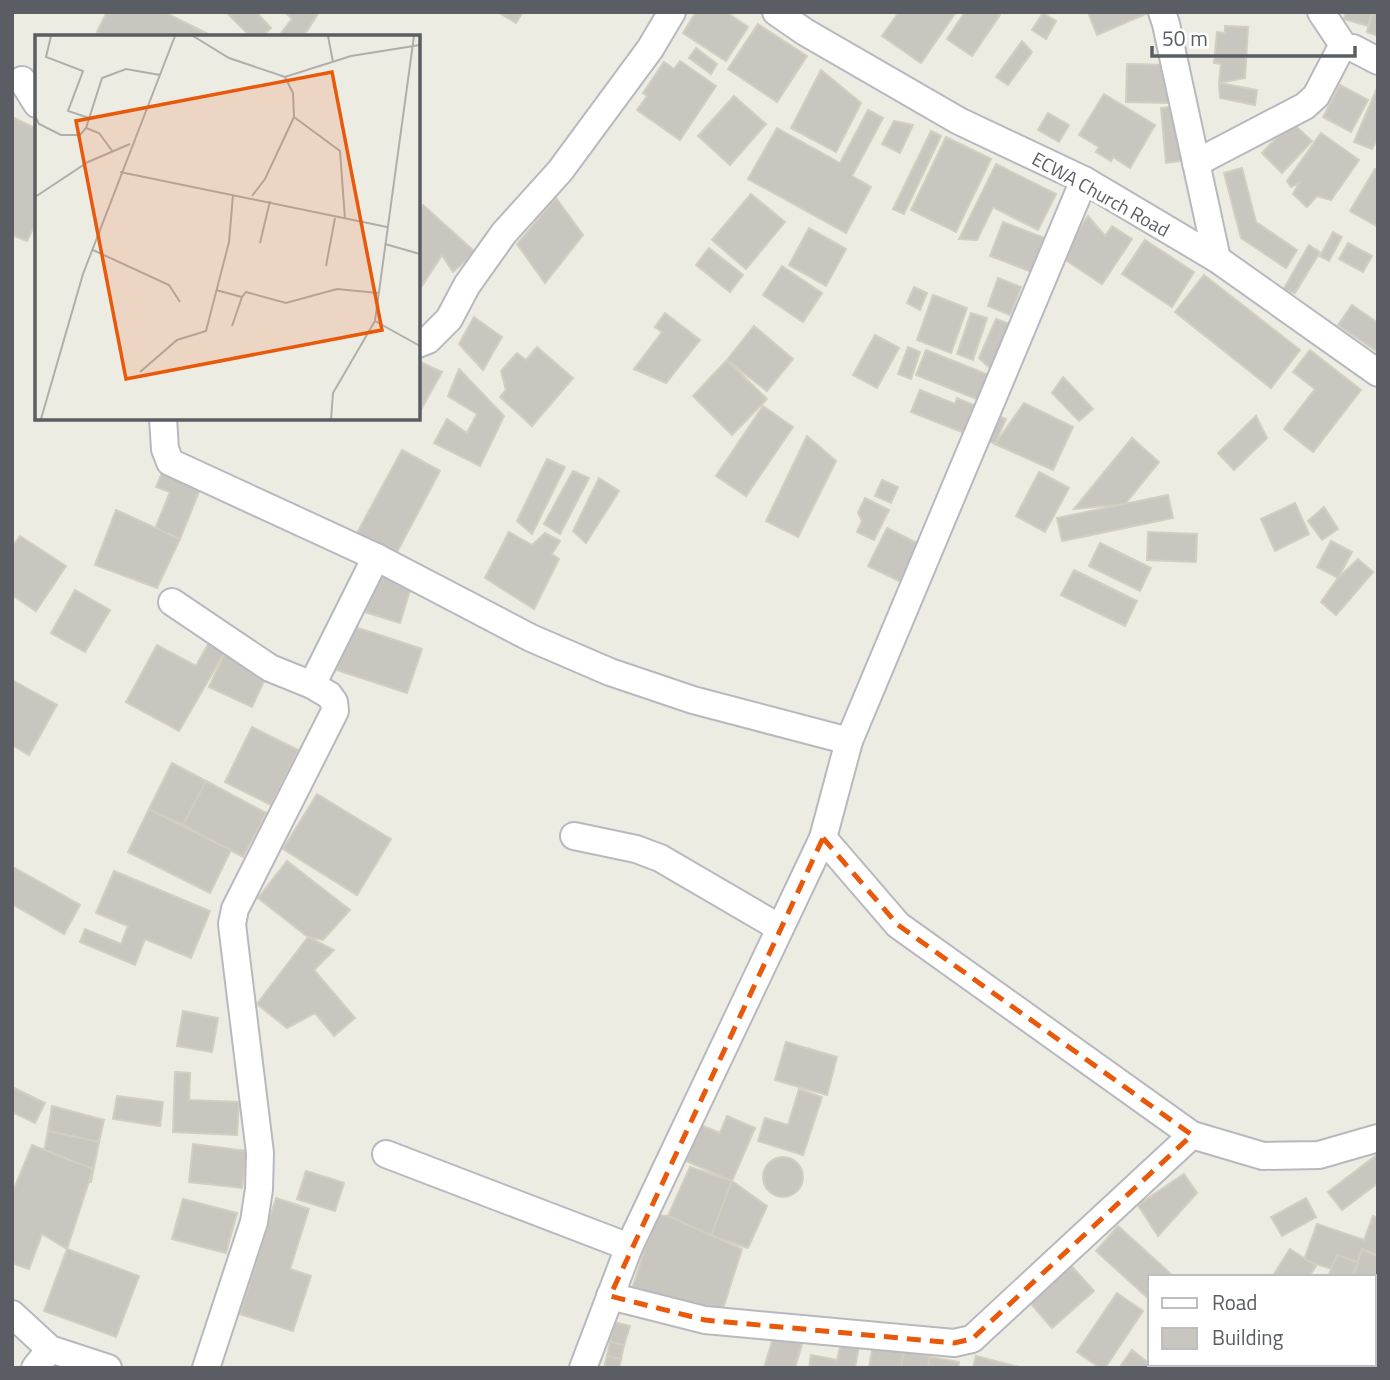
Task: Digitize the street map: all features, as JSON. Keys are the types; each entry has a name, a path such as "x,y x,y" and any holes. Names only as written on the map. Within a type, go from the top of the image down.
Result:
{"street":[{"path":"420,343 428,340 449,319 467,285 503,233 560,171 650,49 672,12"},
{"name":"ECWA Church Road","path":"776,12 805,32 959,121 1084,180 1217,259 1378,373"},
{"path":"1162,12 1217,259"},
{"path":"1321,12 1345,48"},
{"path":"1196,163 1305,106 1316,96 1339,52 1345,48 1353,48 1378,61"},
{"path":"23,80 35,101"},
{"path":"583,1368 629,1247 823,838 849,741 1084,180"},
{"path":"163,420 165,449 170,462 376,556 531,638 610,672 693,700 849,741"},
{"path":"312,685 376,556"},
{"path":"172,602 270,668 329,695 334,702 335,711 234,909 234,949 260,1153 258,1189 254,1222 206,1368"},
{"path":"574,835 636,849 660,858 780,928"},
{"path":"823,838 898,925 1192,1135 1263,1156 1319,1155 1378,1138"},
{"path":"610,1296 705,1320 954,1343 972,1339 1192,1135"},
{"path":"386,1154 629,1247"},
{"path":"12,1314 42,1358 108,1368"}],"highlighted area":[{"path":"823,838 898,925 1192,1135 972,1339 954,1343 705,1320 610,1296"}],"building":[{"path":"107,12 164,12 210,35 103,35 97,32"},
{"path":"226,12 256,12 271,28 264,35 249,35"},
{"path":"285,12 319,12 304,35 280,35 292,19"},
{"path":"498,12 523,12 516,23"},
{"path":"696,12 726,12 748,27 726,61 683,33"},
{"path":"899,12 956,12 921,63 882,36"},
{"path":"965,12 996,12 1000,15 972,56 947,39"},
{"path":"1088,12 1145,12 1146,14 1097,35"},
{"path":"1346,12 1372,12 1368,26 1344,19"},
{"path":"1373,12 1378,12 1378,36 1367,32"},
{"path":"1043,13 1056,21 1046,39 1032,30"},
{"path":"758,24 807,56 777,102 728,69"},
{"path":"1225,26 1248,27 1245,78 1219,83 1221,64 1214,63 1217,32 1225,33"},
{"path":"1022,41 1032,52 1008,85 996,77"},
{"path":"696,48 717,64 711,74 689,58"},
{"path":"680,61 716,86 680,140 637,110 647,96 643,93 664,62 674,69"},
{"path":"1127,64 1172,65 1170,103 1126,102"},
{"path":"821,70 861,103 836,152 791,128"},
{"path":"1219,83 1257,90 1255,105 1220,98"},
{"path":"1340,85 1368,100 1351,132 1323,117"},
{"path":"1378,86 1378,137 1372,149 1354,142"},
{"path":"1104,94 1155,125 1130,168 1113,157 1111,161 1096,152 1099,147 1079,135"},
{"path":"734,96 766,124 730,165 698,136"},
{"path":"1177,106 1182,161 1166,163 1161,108"},
{"path":"868,110 883,118 852,176 871,187 846,233 748,179 777,128 840,163"},
{"path":"1048,113 1069,125 1059,142 1038,130"},
{"path":"12,117 35,128 35,225 27,241 12,235"},
{"path":"894,121 913,125 900,153 882,144"},
{"path":"1291,122 1312,141 1282,173 1262,153"},
{"path":"931,131 941,136 904,214 893,209"},
{"path":"1321,133 1359,160 1331,200 1317,196 1307,207 1293,194 1299,183 1291,187 1287,181"},
{"path":"946,137 991,159 956,232 911,210"},
{"path":"996,164 1056,194 1038,230 993,207 977,240 959,239"},
{"path":"1242,168 1256,222 1297,250 1286,268 1241,238 1224,173"},
{"path":"1375,169 1378,170 1378,227 1350,211"},
{"path":"751,194 785,222 746,269 712,240"},
{"path":"556,198 583,235 545,283 517,244"},
{"path":"423,205 475,252 453,272 442,255 420,289 421,241 420,207"},
{"path":"1088,216 1105,236 1112,226 1132,239 1102,284 1061,257"},
{"path":"1003,222 1045,238 1032,272 990,256"},
{"path":"809,228 846,249 826,286 789,265"},
{"path":"1333,232 1342,237 1329,261 1320,256"},
{"path":"1145,240 1194,272 1172,307 1122,274"},
{"path":"1348,243 1372,256 1363,272 1339,259"},
{"path":"1309,245 1320,252 1295,293 1283,290"},
{"path":"709,248 743,275 730,292 696,265"},
{"path":"782,266 822,293 803,322 763,295"},
{"path":"1204,275 1300,350 1271,388 1175,312"},
{"path":"998,278 1021,287 1010,315 988,306"},
{"path":"914,287 927,293 920,310 907,303"},
{"path":"933,295 967,308 951,353 917,340"},
{"path":"1352,305 1378,323 1378,352 1338,325"},
{"path":"665,313 700,340 666,383 634,369 662,332 655,327"},
{"path":"971,313 987,318 973,360 957,354"},
{"path":"474,317 502,337 483,370 459,344"},
{"path":"996,319 1010,324 991,369 979,358"},
{"path":"754,326 793,359 767,391 727,360"},
{"path":"875,335 899,348 877,388 853,375"},
{"path":"537,347 573,378 532,426 500,397 506,390 501,371 517,353 526,360"},
{"path":"908,347 920,352 911,379 898,374"},
{"path":"926,350 989,375 979,400 916,375"},
{"path":"1310,350 1361,390 1313,452 1284,429 1315,389 1293,372"},
{"path":"727,360 767,399 732,435 693,396"},
{"path":"420,362 442,372 420,411"},
{"path":"459,369 504,416 480,466 434,443 447,419 467,433 477,414 448,396"},
{"path":"1063,377 1093,409 1079,421 1052,393"},
{"path":"920,390 955,404 957,398 974,405 964,433 911,412"},
{"path":"1024,403 1073,427 1053,470 995,444"},
{"path":"763,406 793,427 746,496 716,476"},
{"path":"996,415 1006,419 995,444 985,439"},
{"path":"1256,416 1267,438 1234,470 1218,453"},
{"path":"807,436 836,461 798,537 766,521"},
{"path":"1132,438 1159,462 1125,504 1074,509"},
{"path":"402,450 440,471 396,554 357,533"},
{"path":"547,459 565,467 532,534 517,521"},
{"path":"573,471 589,478 560,534 544,524"},
{"path":"1039,472 1069,488 1045,532 1016,516"},
{"path":"162,473 200,489 180,539 155,529 170,492 156,487"},
{"path":"599,478 619,491 586,543 573,531"},
{"path":"882,480 898,487 891,503 875,496"},
{"path":"1168,495 1173,518 1062,541 1057,518"},
{"path":"865,498 889,510 874,540 857,532 862,521 858,513"},
{"path":"1295,503 1309,534 1275,551 1261,519"},
{"path":"1324,507 1338,529 1322,540 1308,521"},
{"path":"116,510 180,539 157,588 95,565"},
{"path":"887,528 919,544 901,582 868,566"},
{"path":"509,532 532,545 545,533 560,541 552,554 559,559 534,609 485,578"},
{"path":"1148,532 1197,534 1196,562 1147,560"},
{"path":"20,536 66,566 36,611 12,595 12,547"},
{"path":"1331,541 1352,552 1338,578 1317,567"},
{"path":"1100,543 1151,568 1140,591 1089,566"},
{"path":"1358,559 1373,572 1336,615 1321,602 1338,578"},
{"path":"1074,570 1137,601 1125,626 1061,595"},
{"path":"377,573 412,584 400,623 365,612"},
{"path":"75,590 110,610 85,652 51,633"},
{"path":"352,626 422,649 407,693 337,670"},
{"path":"212,637 227,648 179,731 126,702 157,645 196,666"},
{"path":"227,648 270,668 252,707 209,687"},
{"path":"12,680 57,705 29,755 12,745"},
{"path":"252,727 298,750 271,805 225,782"},
{"path":"172,763 206,781 183,825 149,809"},
{"path":"206,781 266,813 243,857 183,825"},
{"path":"317,794 391,839 357,895 283,849"},
{"path":"149,809 231,850 210,893 128,852"},
{"path":"287,861 350,910 323,940 308,937 258,898"},
{"path":"15,868 80,905 64,934 12,904 12,872"},
{"path":"114,871 210,911 191,958 145,939 135,965 80,942 85,929 121,944 128,926 96,913"},
{"path":"308,937 334,950 314,970 355,1018 334,1036 315,1013 287,1028 257,1004"},
{"path":"183,1011 218,1018 212,1052 177,1046"},
{"path":"786,1042 837,1057 827,1095 775,1080"},
{"path":"175,1072 190,1073 189,1100 239,1102 237,1135 173,1132"},
{"path":"12,1087 45,1103 35,1123 12,1112"},
{"path":"799,1089 822,1097 803,1155 758,1141 765,1118 788,1125"},
{"path":"117,1096 163,1102 160,1126 113,1119"},
{"path":"52,1106 104,1120 99,1142 48,1131"},
{"path":"727,1116 755,1128 732,1181 686,1161 701,1125 720,1133"},
{"path":"48,1131 99,1142 91,1182 40,1171"},
{"path":"193,1144 247,1151 242,1188 189,1182"},
{"path":"32,1145 93,1169 67,1249 42,1234 29,1269 12,1263 12,1194"},
{"path":"1378,1154 1378,1183 1342,1210 1328,1192"},
{"path":"783,1157 797,1163 803,1177 797,1191 783,1197 769,1191 763,1177 769,1163"},
{"path":"690,1167 732,1181 711,1236 668,1216"},
{"path":"306,1171 344,1183 335,1211 297,1199"},
{"path":"1184,1174 1197,1193 1158,1236 1138,1205"},
{"path":"732,1181 767,1206 748,1248 711,1236"},
{"path":"276,1198 309,1209 290,1269 311,1276 293,1331 240,1314"},
{"path":"1306,1198 1316,1217 1282,1236 1271,1217"},
{"path":"183,1199 237,1213 226,1253 172,1239"},
{"path":"656,1215 668,1216 742,1249 720,1318 632,1289"},
{"path":"1373,1216 1378,1218 1378,1255 1362,1249 1358,1262 1337,1255 1332,1269 1304,1260 1317,1224 1364,1240"},
{"path":"1118,1226 1172,1275 1148,1275 1148,1298 1096,1251"},
{"path":"67,1249 139,1276 116,1337 44,1311"},
{"path":"1290,1249 1316,1266 1310,1275 1273,1275"},
{"path":"1362,1249 1378,1257 1377,1327 1376,1275 1354,1275"},
{"path":"1337,1255 1358,1262 1353,1275 1329,1275"},
{"path":"1067,1261 1094,1291 1052,1328 1025,1297"},
{"path":"1117,1293 1143,1311 1105,1368 1100,1368 1077,1352"},
{"path":"614,1322 630,1326 624,1345 610,1342"},
{"path":"774,1335 802,1344 795,1368 764,1368"},
{"path":"610,1342 624,1345 621,1359 607,1356"},
{"path":"841,1343 859,1346 855,1368 809,1368 811,1355 837,1360"},
{"path":"873,1345 904,1351 901,1368 869,1368"},
{"path":"1132,1350 1148,1363 1148,1366 1155,1368 1123,1368 1121,1365"},
{"path":"904,1351 930,1357 928,1368 901,1368"},
{"path":"607,1356 621,1359 619,1368 604,1368"},
{"path":"976,1356 1023,1368 973,1368"},
{"path":"930,1357 959,1362 958,1368 928,1368"},
{"path":"1182,1366 1217,1366 1216,1368 1181,1368"},
{"path":"1223,1366 1303,1367 1225,1368"}]}
